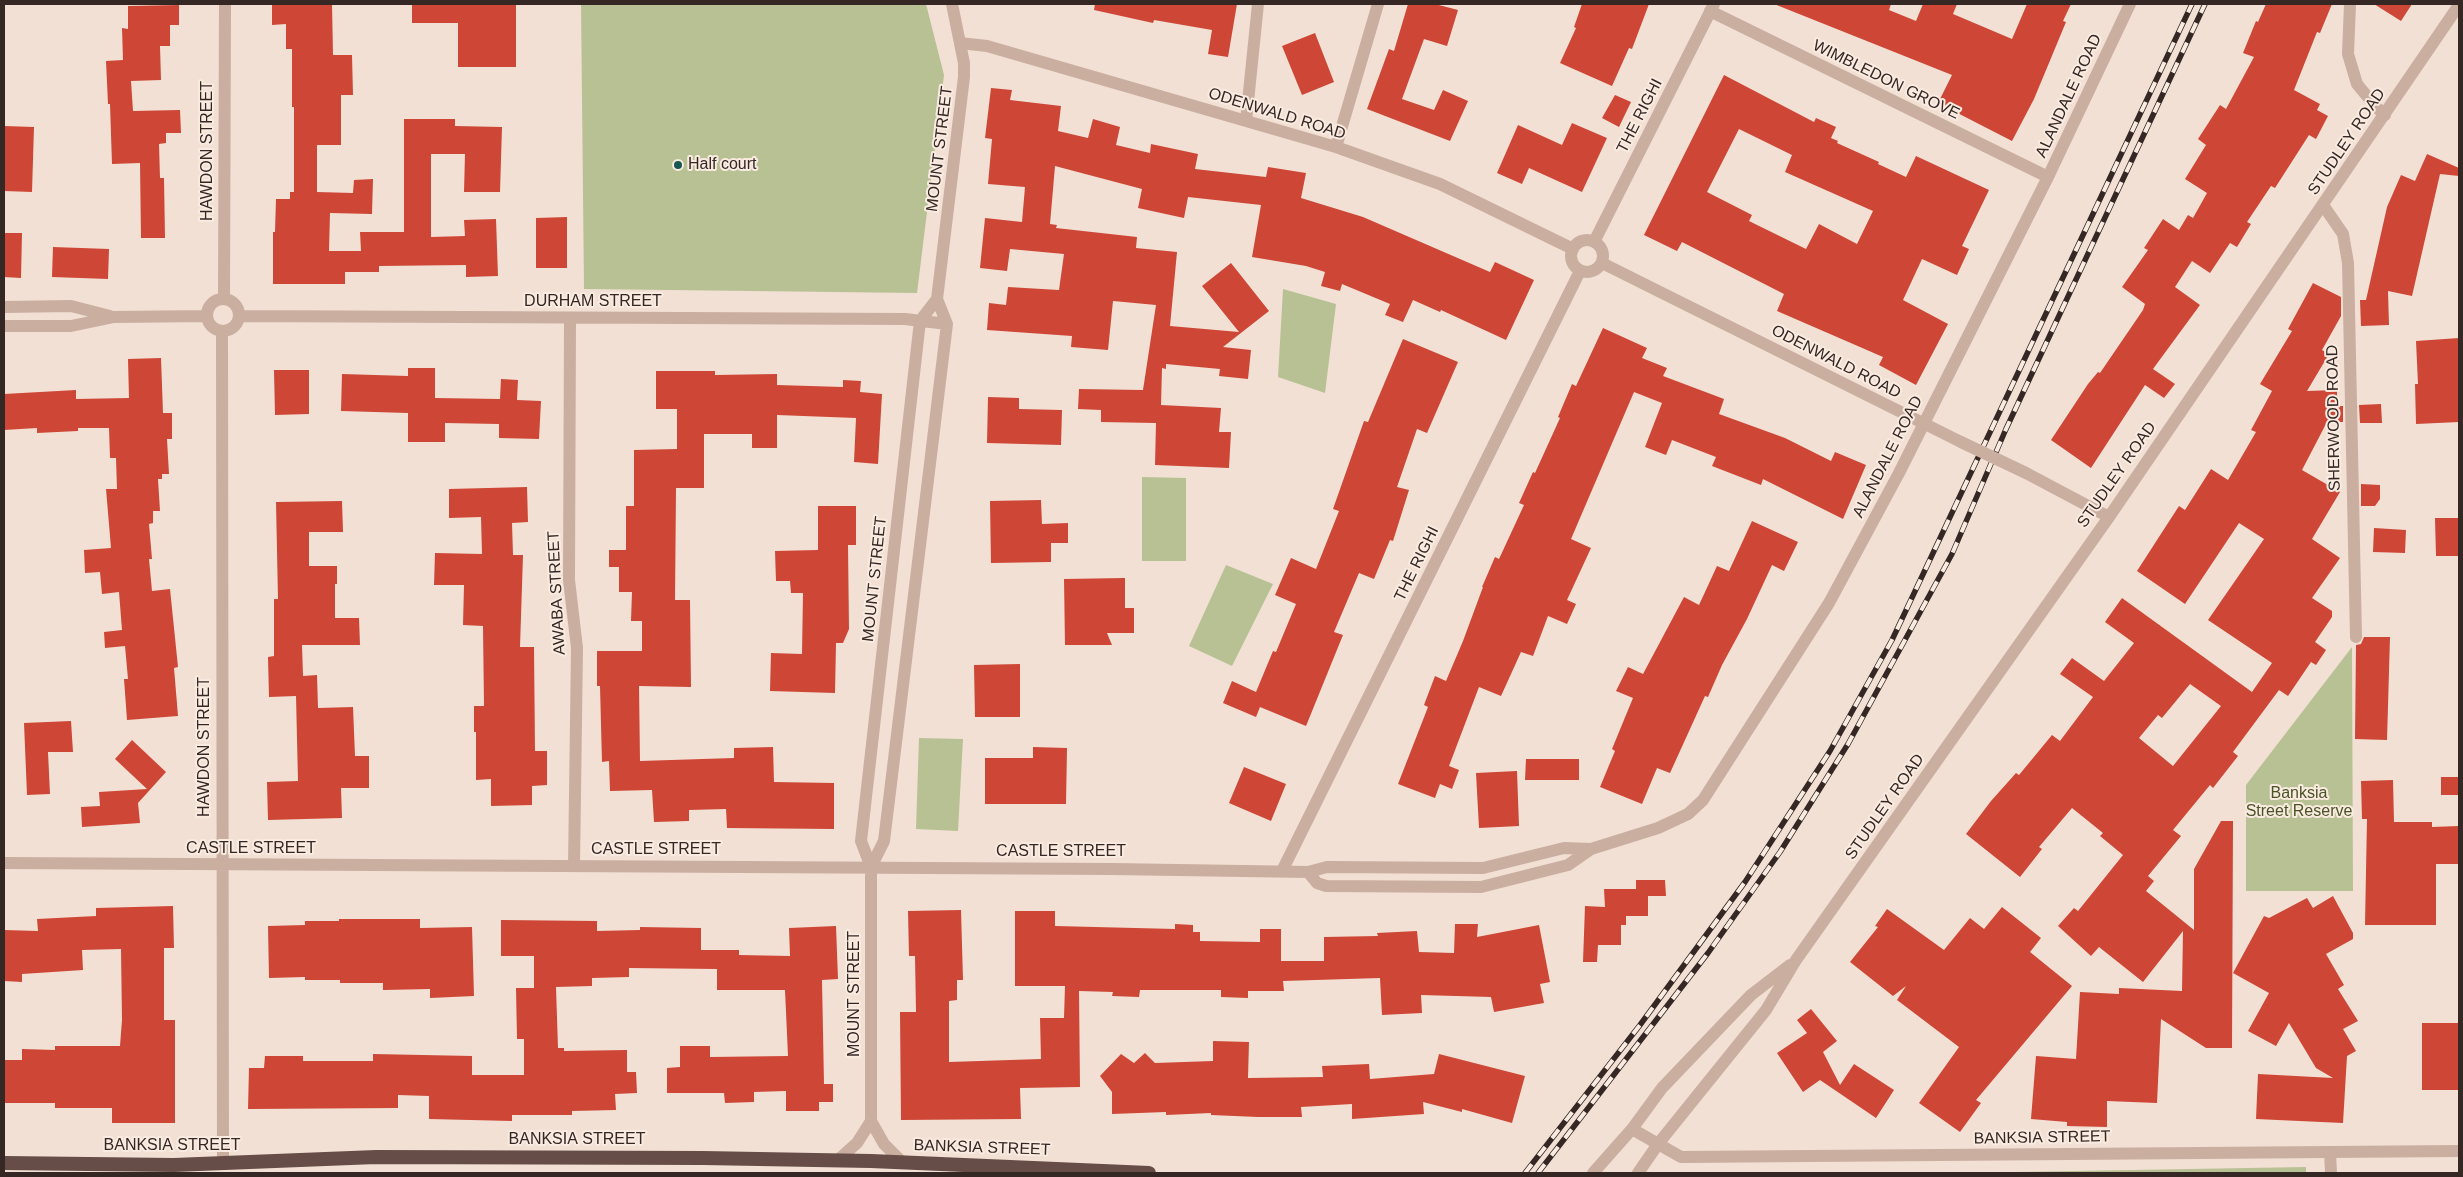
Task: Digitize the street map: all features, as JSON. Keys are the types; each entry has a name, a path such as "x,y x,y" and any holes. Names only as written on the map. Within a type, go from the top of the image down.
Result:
{"highway":[{"name":"BANKSIA STREET","path":"4,1163 223,1164 376,1157 838,1160 1149,1173"}],"street":[{"name":"HAWDON STREET","path":"224,299 225,4"},
{"name":"MOUNT STREET","path":"871,867 884,841 947,324 937,299 964,93 964,63 952,4"},
{"path":"1246,121 1258,4"},
{"path":"1336,147 1378,4"},
{"name":"ALANDALE ROAD","path":"1591,849 1658,828 1688,814 1703,800 1830,603 1924,424 2048,177 2130,4"},
{"path":"2350,4 2348,54 2357,84 2385,115"},
{"name":"STUDLEY ROAD","path":"1638,1173 1658,1144 1766,1010 1796,960 2108,517 2459,5"},
{"name":"WIMBLEDON GROVE","path":"1712,8 2048,177"},
{"name":"THE RIGHI","path":"1594,242 1712,8"},
{"name":"ODENWALD ROAD","path":"960,43 987,46 1336,147 1440,184 1573,249"},
{"name":"SHERWOOD ROAD","path":"2323,205 2343,234 2348,263 2356,637"},
{"path":"1582,241 1594,242 1602,251 1602,263 1592,271 1580,271 1572,261 1573,249 1582,241"},
{"name":"ODENWALD ROAD","path":"1602,263 2026,473 2108,517"},
{"name":"THE RIGHI","path":"1282,871 1580,271"},
{"path":"224,299 234,303 239,316 232,328 222,331 214,328 207,316 212,304 224,299"},
{"path":"920,321 937,299"},
{"path":"4,307 71,306 114,317"},
{"path":"4,326 71,326 114,317 207,316"},
{"name":"DURHAM STREET","path":"239,316 920,321 947,324"},
{"name":"AWABA STREET","path":"570,318 570,580 577,648 574,866"},
{"name":"MOUNT STREET","path":"902,1163 884,1144 871,1121 871,867 861,841 920,321"},
{"name":"HAWDON STREET","path":"222,331 221,865 223,1164"},
{"name":"CASTLE STREET","path":"4,864 871,867 1308,872 1326,867 1483,868 1564,848 1591,849"},
{"path":"1308,872 1317,883 1326,886 1481,887 1568,865 1591,849"},
{"name":"STUDLEY ROAD","path":"1594,1173 1632,1129 1662,1088 1751,995 1796,960"},
{"path":"838,1160 857,1143 871,1121"},
{"name":"BANKSIA STREET","path":"1632,1129 1681,1157 2459,1151"},
{"path":"2330,1152 2330,1173"}],"green space":[{"path":"581,4 926,4 944,75 917,293 584,289"},
{"path":"1283,289 1336,304 1325,393 1278,377"},
{"path":"1142,477 1186,478 1186,561 1142,561"},
{"path":"1226,565 1273,584 1232,666 1189,646"},
{"name":"Banksia Street Reserve","path":"2352,647 2353,891 2246,891 2246,785"},
{"path":"919,738 963,739 958,831 916,829"},
{"path":"2306,1167 2306,1173 1956,1173"}],"building":[{"path":"272,4 332,4 333,55 352,55 353,95 341,95 341,145 317,145 317,192 353,193 354,180 373,179 372,214 330,213 329,251 361,251 360,232 404,232 404,119 455,119 455,126 502,127 500,192 464,192 465,154 431,154 431,237 465,236 464,220 496,219 498,276 466,277 466,265 379,266 379,272 345,272 345,284 273,284 273,232 275,232 276,199 290,199 290,192 294,192 294,107 292,107 292,49 286,49 286,24 272,25"},
{"path":"412,4 516,4 516,67 458,67 458,23 412,23"},
{"path":"1095,4 1237,4 1228,57 1208,54 1212,30 1154,20 1153,23 1094,10"},
{"path":"1408,4 1435,4 1458,10 1447,46 1424,39 1402,99 1434,110 1443,90 1468,101 1450,141 1367,109 1389,49 1394,51"},
{"path":"1582,4 1649,4 1632,49 1629,48 1612,86 1560,63 1576,28 1574,27"},
{"path":"1774,4 1891,4 1889,10 1916,21 1923,4 1957,4 1953,14 2012,39 2027,4 2071,4 2063,21 2066,22 2034,99 2012,141 1938,103 1952,75"},
{"path":"2266,4 2332,4 2320,33 2317,32 2294,90 2320,104 2317,110 2328,116 2316,139 2309,135 2275,188 2271,186 2247,222 2251,224 2237,247 2230,243 2210,273 2192,261 2175,287 2200,305 2153,369 2175,384 2164,398 2145,385 2091,468 2051,440 2088,384 2098,372 2100,373 2143,310 2145,304 2122,287 2148,250 2144,248 2163,219 2179,230 2188,215 2193,218 2207,193 2185,179 2206,145 2198,139 2220,105 2226,109 2254,57 2243,53 2256,21 2258,22"},
{"path":"2374,4 2412,4 2401,21"},
{"path":"179,5 179,25 170,25 170,46 160,46 161,80 131,81 133,111 180,110 181,133 166,133 166,143 159,144 160,178 164,178 165,238 141,238 140,163 112,164 106,61 123,60 122,28 128,29 128,6"},
{"path":"1315,33 1334,82 1302,95 1282,46"},
{"path":"1724,75 1814,122 1816,118 1836,127 1831,138 1838,141 1837,143 1879,162 1878,164 1906,177 1916,156 1989,190 1962,246 1969,249 1957,275 1922,259 1903,300 1948,324 1916,385 1879,365 1883,357 1777,311 1784,294 1682,242 1677,251 1644,235","holes":["1739,129 1792,155 1785,172 1873,211 1857,244 1819,224 1806,249 1749,221 1752,215 1707,192"]},
{"path":"991,88 1012,90 1010,100 1061,106 1058,131 1088,138 1093,119 1120,127 1116,145 1150,153 1151,144 1198,154 1195,169 1266,177 1268,167 1306,173 1301,198 1363,217 1490,272 1495,262 1534,280 1506,340 1441,310 1440,312 1413,300 1403,322 1385,315 1390,304 1342,284 1340,291 1321,286 1325,272 1306,266 1252,257 1261,205 1188,197 1184,218 1138,208 1142,189 1055,166 1050,224 1057,225 1056,228 1137,237 1136,248 1177,252 1170,326 1239,332 1202,286 1231,263 1269,311 1223,347 1251,350 1248,379 1219,376 1220,369 1166,364 1166,369 1162,368 1161,405 1221,408 1219,432 1231,432 1229,468 1155,465 1156,423 1101,422 1101,410 1078,409 1079,389 1143,390 1156,305 1113,301 1108,350 1071,347 1072,336 987,330 989,303 1006,305 1008,287 1059,290 1064,254 1010,249 1007,271 980,268 985,218 1022,222 1025,187 988,184 992,139 985,138"},
{"path":"1615,95 1631,102 1619,127 1602,118"},
{"path":"1572,123 1607,138 1582,192 1529,168 1522,184 1497,173 1518,125 1562,145"},
{"path":"4,126 34,127 32,192 4,191"},
{"path":"2427,154 2459,168 2459,176 2440,174 2412,296 2388,291 2389,325 2361,326 2360,300 2366,300 2387,207 2401,175 2415,181"},
{"path":"567,217 567,268 536,268 536,218"},
{"path":"4,233 22,233 21,278 4,277"},
{"path":"53,247 109,249 108,279 52,277"},
{"path":"2313,283 2341,297 2341,316 2322,350 2329,354 2307,391 2337,390 2337,406 2343,406 2343,422 2327,422 2302,470 2340,492 2312,539 2340,558 2312,598 2332,611 2332,617 2315,642 2326,650 2316,665 2311,662 2288,696 2279,690 2233,752 2238,756 2213,788 2210,785 2173,830 2181,836 2148,876 2154,881 2146,891 2194,930 2194,869 2221,821 2233,821 2232,1048 2206,1048 2161,1019 2157,1103 2107,1101 2107,1127 2067,1126 2067,1122 2031,1119 2036,1056 2076,1059 2080,992 2119,994 2119,988 2182,991 2183,931 2143,982 2099,947 2091,956 2058,926 2074,908 2078,911 2123,855 2100,836 2103,833 2072,808 2039,847 2042,849 2020,877 1966,834 1991,801 2016,773 2019,775 2052,735 2060,741 2093,697 2060,674 2072,658 2104,681 2134,643 2105,622 2122,598 2252,692 2272,663 2208,620 2264,539 2239,523 2185,604 2137,571 2179,506 2185,510 2211,469 2228,480 2256,432 2251,430 2272,391 2260,384 2292,331 2288,329","holes":["2190,684 2221,706 2173,766 2139,738 2158,715 2162,718"]},
{"path":"1603,328 1647,348 1642,358 1667,368 1663,376 1724,399 1719,414 1785,438 1831,461 1835,452 1866,465 1843,519 1763,479 1761,485 1712,466 1716,457 1672,440 1666,455 1645,447 1662,403 1634,392 1571,539 1591,548 1567,600 1576,604 1567,624 1548,616 1533,656 1521,652 1501,696 1479,687 1449,766 1459,770 1452,789 1440,784 1435,798 1398,784 1428,707 1424,705 1435,676 1446,681 1495,557 1499,559 1524,505 1519,503 1560,418 1558,417 1572,384 1576,386"},
{"path":"2459,338 2459,422 2416,424 2415,384 2418,384 2416,341"},
{"path":"1403,339 1458,362 1427,433 1417,429 1397,487 1409,490 1393,541 1390,540 1374,579 1359,573 1334,632 1343,635 1306,726 1260,707 1256,717 1223,703 1232,681 1256,692 1273,651 1276,652 1296,604 1275,595 1291,558 1316,569 1339,511 1333,509 1364,421 1368,422"},
{"path":"161,358 163,413 172,413 172,439 167,439 169,474 162,474 162,479 158,479 160,511 153,511 153,523 149,524 152,559 149,559 152,591 170,589 178,667 174,668 178,716 127,720 124,679 128,679 125,646 105,648 104,632 122,630 119,592 102,594 100,572 85,573 84,550 111,548 106,489 117,489 116,458 110,458 109,428 78,428 78,431 37,433 37,428 4,430 4,394 76,390 76,399 129,398 128,359"},
{"path":"408,368 435,368 435,398 500,399 501,379 518,380 517,400 541,401 539,439 499,438 499,424 445,423 445,442 408,442 408,413 341,411 342,374 408,376"},
{"path":"274,370 309,370 309,414 275,415"},
{"path":"656,371 715,371 715,375 777,374 777,385 843,387 843,380 861,381 860,392 882,394 878,464 854,462 856,418 777,415 777,448 752,448 752,434 704,434 704,488 676,488 675,600 690,600 691,687 639,686 640,761 734,758 734,748 773,747 774,782 834,783 834,829 727,828 726,809 689,810 689,821 654,822 652,790 610,791 609,761 602,762 600,686 597,686 597,651 642,651 642,621 631,621 632,592 619,592 619,567 609,567 609,550 626,550 626,506 634,506 634,450 677,449 677,409 656,409"},
{"path":"988,397 1019,398 1019,409 1062,410 1061,445 987,443"},
{"path":"2381,404 2382,423 2360,423 2359,405"},
{"path":"2361,484 2380,485 2380,499 2375,506 2361,506"},
{"path":"527,487 528,522 512,523 513,555 523,555 520,647 534,647 535,751 547,751 547,785 532,786 532,805 491,806 491,779 476,780 474,706 484,706 483,626 463,625 464,585 434,585 435,553 482,554 481,517 449,518 449,489"},
{"path":"1041,500 1042,524 1068,523 1068,543 1051,543 1051,562 991,563 990,501"},
{"path":"342,501 343,532 309,532 309,566 337,566 335,618 359,618 360,645 302,645 303,676 317,675 318,708 353,707 355,756 369,756 369,788 341,788 342,818 268,820 267,782 298,781 296,696 269,697 268,657 274,656 274,599 278,599 276,502"},
{"path":"818,506 856,506 856,545 848,545 849,629 843,643 836,643 835,693 770,691 771,653 802,654 803,593 791,593 790,581 776,581 775,551 818,550"},
{"path":"2435,518 2459,518 2459,556 2436,556"},
{"path":"1752,521 1798,542 1784,571 1772,565 1708,697 1705,696 1670,773 1657,768 1642,804 1600,787 1615,751 1612,749 1633,698 1616,691 1628,667 1643,674 1684,597 1699,605 1717,566 1729,571"},
{"path":"2374,528 2406,530 2405,553 2373,552"},
{"path":"1125,578 1125,608 1134,608 1134,633 1107,633 1112,645 1065,645 1064,579"},
{"path":"2364,637 2390,637 2387,740 2355,739 2356,645 2361,644"},
{"path":"1020,664 1020,717 975,717 974,665"},
{"path":"71,721 73,752 48,752 50,794 27,795 24,723"},
{"path":"132,740 166,772 138,803 140,823 82,827 81,807 100,806 99,792 147,789 115,759"},
{"path":"1033,747 1067,748 1066,804 985,804 985,758 1033,758"},
{"path":"1526,759 1579,759 1579,780 1525,780"},
{"path":"1244,767 1286,784 1271,821 1229,803"},
{"path":"1517,771 1519,826 1479,828 1476,773"},
{"path":"2441,777 2459,777 2459,795 2441,795"},
{"path":"2393,780 2394,822 2432,822 2432,827 2459,826 2459,864 2436,864 2436,925 2365,925 2367,819 2362,819 2361,781"},
{"path":"1636,880 1665,880 1666,896 1648,896 1648,916 1626,916 1626,925 1621,925 1621,945 1598,945 1597,962 1583,962 1585,906 1605,907 1604,889 1636,889"},
{"path":"2333,896 2353,933 2353,939 2326,954 2344,985 2338,989 2358,1021 2343,1029 2356,1051 2347,1056 2343,1123 2256,1119 2258,1074 2333,1078 2316,1068 2289,1023 2276,1046 2248,1031 2269,993 2233,973 2264,916 2269,918 2307,898 2313,908"},
{"path":"173,906 174,948 164,948 164,1020 175,1020 175,1123 112,1123 112,1108 55,1108 55,1103 4,1103 4,1060 22,1060 22,1049 55,1050 55,1046 120,1046 122,1020 121,949 82,950 83,970 22,974 22,982 4,981 4,930 38,931 37,919 96,916 96,908"},
{"path":"2002,907 2041,938 2030,952 2072,986 1976,1100 1981,1103 1960,1132 1919,1103 1959,1047 1897,1000 1906,986 1893,996 1850,962 1878,927 1875,926 1887,909 1944,950 1970,918 1984,929"},
{"path":"961,910 963,980 957,980 957,1000 949,1001 949,1062 1041,1059 1040,1018 1064,1018 1065,986 1015,986 1015,911 1055,911 1055,926 1175,929 1175,924 1193,925 1193,932 1200,932 1200,941 1260,942 1260,929 1281,929 1281,961 1324,961 1324,937 1378,936 1377,933 1417,931 1419,952 1454,953 1455,924 1478,924 1477,937 1539,925 1550,982 1540,984 1544,1003 1494,1012 1491,997 1421,995 1422,1013 1382,1015 1380,978 1283,981 1284,991 1248,991 1248,998 1221,997 1221,990 1140,990 1139,997 1112,996 1113,992 1079,991 1080,1087 1020,1088 1021,1119 901,1120 900,1012 916,1012 915,956 909,956 908,911"},
{"path":"339,919 420,919 420,928 472,927 474,996 430,998 430,989 383,990 383,983 340,983 340,980 305,980 305,977 269,978 268,926 305,925 305,921 339,921"},
{"path":"501,920 597,921 597,931 640,930 640,927 701,928 701,950 739,950 739,955 790,956 789,928 836,926 838,979 822,980 824,1084 833,1084 833,1102 819,1102 819,1111 786,1111 786,1091 754,1092 754,1102 725,1103 724,1093 667,1093 667,1068 680,1067 680,1046 710,1046 710,1057 788,1056 785,990 717,990 717,969 629,968 629,977 592,978 592,986 556,987 558,1048 564,1048 564,1051 627,1050 627,1072 636,1072 637,1093 615,1094 616,1110 572,1111 572,1115 512,1115 512,1121 429,1119 429,1096 398,1095 398,1108 248,1109 249,1068 264,1068 265,1056 303,1056 303,1061 373,1061 373,1054 472,1056 472,1075 524,1075 524,1039 517,1039 516,988 534,988 534,956 501,956"},
{"path":"1811,1009 1837,1041 1823,1052 1840,1085 1854,1064 1894,1090 1876,1118 1820,1080 1803,1092 1777,1053 1807,1033 1797,1020"},
{"path":"2422,1023 2459,1023 2459,1090 2422,1090"},
{"path":"1213,1041 1249,1042 1248,1078 1323,1077 1322,1066 1369,1064 1370,1079 1434,1074 1439,1054 1525,1076 1512,1123 1462,1109 1462,1112 1423,1102 1424,1114 1352,1119 1352,1104 1301,1107 1302,1117 1211,1115 1211,1113 1166,1115 1166,1112 1112,1114 1112,1092 1100,1076 1121,1054 1134,1063 1145,1053 1155,1063 1213,1061"}],"railway":[{"path":"1525,1173 1640,1025 1745,882 1830,751 1892,640 2192,4"},
{"path":"1538,1173 1708,953 1780,852 1848,744 1952,554 2006,429 2205,4"}],"place":[{"name":"Half court","path":"678,165"}]}
